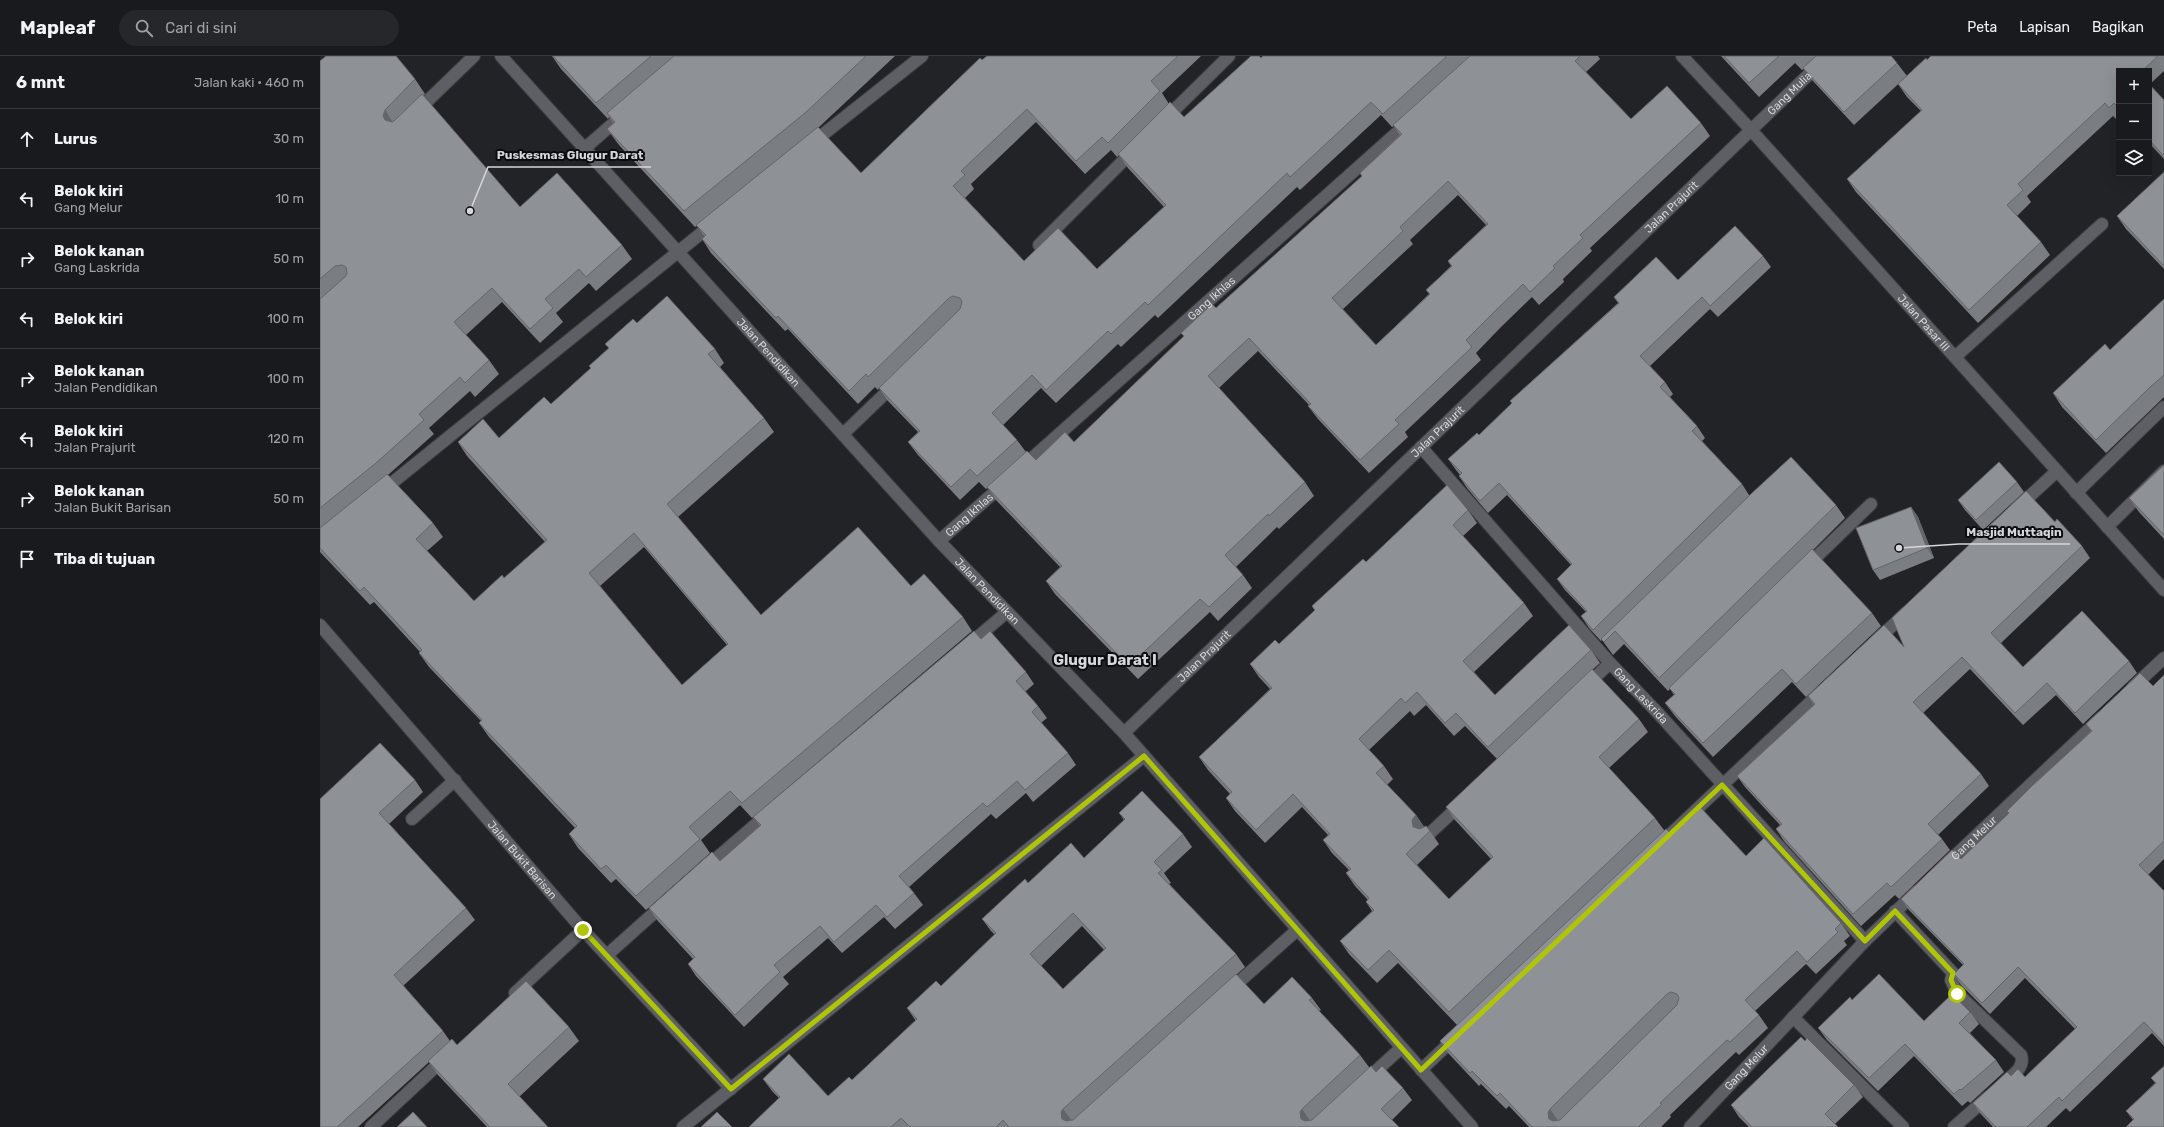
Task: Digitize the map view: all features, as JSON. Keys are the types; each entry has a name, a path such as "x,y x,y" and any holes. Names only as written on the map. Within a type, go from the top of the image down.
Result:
{"street":[{"path":"410,118 474,56"},
{"name":"Jalan Pendidikan","path":"501,56 939,541 1124,733 1472,1127"},
{"path":"802,151 922,56"},
{"path":"1156,128 1229,56"},
{"name":"Jalan Pasar III","path":"1682,56 1751,130 2164,590"},
{"name":"Gang Mulia","path":"1751,130 1828,56"},
{"path":"585,148 632,107"},
{"name":"Gang Ikhlas","path":"939,541 1418,114"},
{"name":"Jalan Prajurit","path":"1124,733 1751,130"},
{"path":"1040,245 1145,139"},
{"path":"370,501 722,216"},
{"path":"1955,357 2102,224"},
{"path":"843,434 904,376"},
{"path":"2076,493 2164,407"},
{"name":"Gang Laskrida","path":"1421,447 1600,652 1658,712 1722,785 1865,941"},
{"path":"2011,514 2057,471"},
{"path":"2107,527 2164,471"},
{"path":"1798,575 1872,504"},
{"path":"1866,650 1913,606"},
{"path":"958,653 1007,612"},
{"name":"Jalan Bukit Barisan","path":"320,625 583,930 731,1089"},
{"path":"1600,652 1611,641"},
{"path":"2124,696 2164,658"},
{"path":"1576,695 1610,663"},
{"path":"1652,851 1832,682"},
{"path":"1658,712 1669,701"},
{"name":"Gang Melur","path":"1935,874 2107,712"},
{"path":"683,1127 1144,756"},
{"path":"412,819 455,780"},
{"path":"1428,835 1468,797"},
{"path":"696,875 778,805"},
{"name":"Gang Melur","path":"1690,1127 1865,941 1924,884"},
{"path":"607,955 673,897"},
{"path":"1895,911 1953,973 1951,980 1957,994 2016,1049 2023,1060 2020,1068 1954,1127"},
{"path":"508,999 583,930"},
{"path":"1220,999 1297,930"},
{"path":"1793,1017 1903,1127"},
{"path":"1421,1070 1467,1026"},
{"path":"1356,1090 1401,1048"},
{"path":"370,1127 451,1052"}],"building":[{"path":"326,56 396,56 415,79 385,110 383,116 385,120 392,122 395,120 422,94 520,207 557,173 622,245 586,277 579,269 545,299 553,308 530,329 492,288 454,322 489,360 465,383 460,377 419,414 424,420 376,463 320,508 320,299 347,274 346,267 342,265 335,266 320,279 320,61"},
{"path":"553,56 651,56 596,103"},
{"path":"674,56 866,56 805,113 684,211 607,129 615,122 607,113"},
{"path":"987,56 1178,56 1151,81 1160,91 1108,143 1102,137 1076,161 1027,109 961,171 965,175 953,186 1024,261 1058,228 1097,269 1166,205 1118,154 1170,102 1184,117 1251,56 1259,56 1261,58 1263,56 1447,56 1383,114 1371,102 1290,177 1287,173 1148,305 1145,302 1111,334 1108,331 1046,390 1032,375 992,413 1017,440 977,476 970,469 951,487 908,442 920,431 879,388 960,309 962,302 960,298 953,296 949,298 868,377 866,374 849,391 778,316 776,318 702,239 706,235 696,225 818,127 861,173 980,58 982,60"},
{"path":"1470,56 1580,56 1575,61 1631,119 1667,86 1701,123 1580,235 1583,238 1553,266 1555,268 1530,292 1523,284 1491,315 1466,340 1472,347 1395,420 1399,424 1360,460 1308,406 1311,404 1249,338 1208,376 1305,482 1269,516 1268,514 1225,555 1243,575 1209,607 1200,599 1129,666 1046,581 1062,566 987,487 1027,451 1036,460 1065,432 1074,442 1184,336 1181,333 1212,304 1216,308 1362,176 1360,173 1402,134 1393,125","holes":["1448,181 1488,224 1448,261 1452,266 1426,290 1430,294 1376,345 1332,298 1403,231 1400,227"]},
{"path":"1724,56 1779,56 1749,83"},
{"path":"1816,56 1891,56 1897,63 1844,112 1803,68"},
{"path":"1931,56 2158,56 2145,68 2116,68 2116,105 2114,103 2109,108 2105,103 2018,184 2023,190 2007,205 2041,242 1969,310 1847,179 1922,110 1898,84 1926,58 1927,60"},
{"path":"2152,87 2164,100 2163,155 2152,143"},
{"path":"2164,172 2164,266 2117,216"},
{"path":"1735,226 1763,256 1710,306 1702,297 1640,356 1665,382 1660,387 1697,426 1692,431 1742,484 1593,630 1581,616 1587,611 1557,579 1572,564 1499,483 1480,501 1459,476 1462,473 1448,459 1477,433 1479,435 1512,403 1510,401 1619,303 1614,297 1656,257 1678,280"},
{"path":"667,296 715,349 708,354 764,418 667,504 761,615 858,527 911,586 924,574 963,617 742,803 730,791 689,827 700,839 636,896 606,865 601,869 569,834 577,826 479,723 482,720 419,653 422,650 364,587 360,591 320,548 320,528 387,474 433,523 416,539 474,601 502,575 504,578 547,540 458,442 483,419 499,438 544,397 551,404 591,368 589,366 609,348 605,344 633,319 637,323","holes":["634,533 728,644 682,685 589,573"]},
{"path":"2164,299 2164,375 2096,440 2053,393 2105,344 2110,350"},
{"path":"1791,457 1836,505 1659,678 1615,631 1604,642 1601,639 1751,494"},
{"path":"1999,462 2017,482 1976,520 1958,500"},
{"path":"2164,465 2164,535 2129,498"},
{"path":"1447,485 1468,510 1453,525 1524,603 1463,661 1495,695 1569,625 1591,650 1488,747 1456,713 1445,723 1417,692 1405,703 1401,698 1359,739 1384,766 1376,773 1416,815 1412,820 1413,827 1420,829 1426,826 1430,831 1406,854 1449,899 1493,857 1446,807 1592,669 1639,719 1599,757 1655,818 1449,1012 1389,950 1368,970 1340,941 1374,910 1366,902 1369,898 1346,873 1351,869 1323,840 1330,834 1293,794 1256,830 1226,798 1232,792 1199,757 1272,688 1250,664 1275,640 1279,644 1315,610 1312,606 1363,559 1366,562"},
{"path":"2026,491 2055,522 2057,519 2082,546 1991,633 2023,667 2082,611 2129,661 2075,713 2047,683 2015,713 1962,657 1913,702 1981,774 1928,824 1942,839 1891,887 1887,883 1853,914 1776,829 1782,824 1737,776 1815,704 1808,696 1884,625 1904,647 1892,618"},
{"path":"1911,507 1927,548 1873,570 1856,528"},
{"path":"1812,549 1872,613 1796,684 1782,669 1703,743 1665,703 1675,694 1669,688"},
{"path":"974,631 981,639 990,631 1026,672 1016,681 1038,706 1032,712 1068,753 1025,790 1017,781 987,807 983,803 899,876 914,893 887,917 876,905 834,942 820,926 774,965 780,972 735,1015 688,964 695,957 649,908 712,852 720,861 761,825 753,817"},
{"path":"2140,673 2153,686 2164,675 2164,841 2139,865 2164,891 2164,1043 2144,1022 2062,1101 2059,1097 2027,1127 1996,1127 1973,1103 2007,1072 2011,1076 2018,1069 2025,1077 2077,1027 2018,967 1982,1003 1954,974 1964,964 1901,899 1952,850 1961,859 2009,813 2007,811 2032,786 2092,731 2086,724"},
{"path":"380,743 415,780 379,813 466,908 394,975 443,1031 337,1127 320,1127 320,799"},
{"path":"1142,791 1183,834 1154,862 1162,870 1158,873 1236,954 1063,1109 1061,1112 1062,1119 1066,1121 1073,1120 1236,974 1264,1004 1292,977 1312,998 1309,1000 1360,1055 1302,1109 1300,1112 1301,1119 1305,1121 1312,1120 1371,1066 1376,1072 1382,1066 1403,1088 1381,1109 1399,1127 1009,1127 1003,1120 996,1127 910,1127 901,1118 891,1127 749,1127 780,1097 763,1079 789,1054 828,1096 849,1077 852,1080 917,1019 907,1008 936,981 941,986 996,933 982,919 1025,879 1028,883 1071,843 1084,858 1125,819 1119,813","holes":["1073,913 1106,948 1063,989 1030,954"]},
{"path":"1701,808 1746,856 1764,838 1841,923 1835,929 1838,932 1807,962 1797,951 1745,1000 1759,1015 1730,1042 1727,1040 1660,1103 1662,1104 1638,1127 1532,1127 1500,1093 1497,1096 1472,1071 1470,1073 1440,1041 1666,829 1672,835","holes":["1671,992 1677,994 1679,998 1677,1005 1560,1120 1553,1121 1549,1119 1548,1113 1550,1109 1667,994"]},
{"path":"1879,974 1924,1021 1952,994 1970,1012 1959,1023 1996,1060 1961,1090 1960,1089 1954,1094 1905,1044 1869,1078 1818,1028 1850,997 1852,1000"},
{"path":"526,981 569,1027 508,1084 548,1127 490,1127 428,1061 452,1039 457,1045"},
{"path":"1801,1037 1805,1041 1807,1038 1854,1085 1825,1114 1838,1127 1752,1127 1731,1105"},
{"path":"2164,1066 2164,1127 2126,1127 2134,1119 2126,1111 2156,1083 2151,1078"},
{"path":"413,1112 427,1127 397,1127"},
{"path":"717,1112 732,1127 701,1127"}],"place":[{"name":"Puskesmas Glugur Darat","path":"470,211"},
{"name":"Masjid Muttaqin","path":"1899,548"}],"district":[{"name":"Glugur Darat I","path":"1105,660"}],"route":[{"path":"583,930 731,1089 1144,756 1421,1070 1722,785 1865,941 1895,911 1953,973 1951,980 1957,994"}]}
